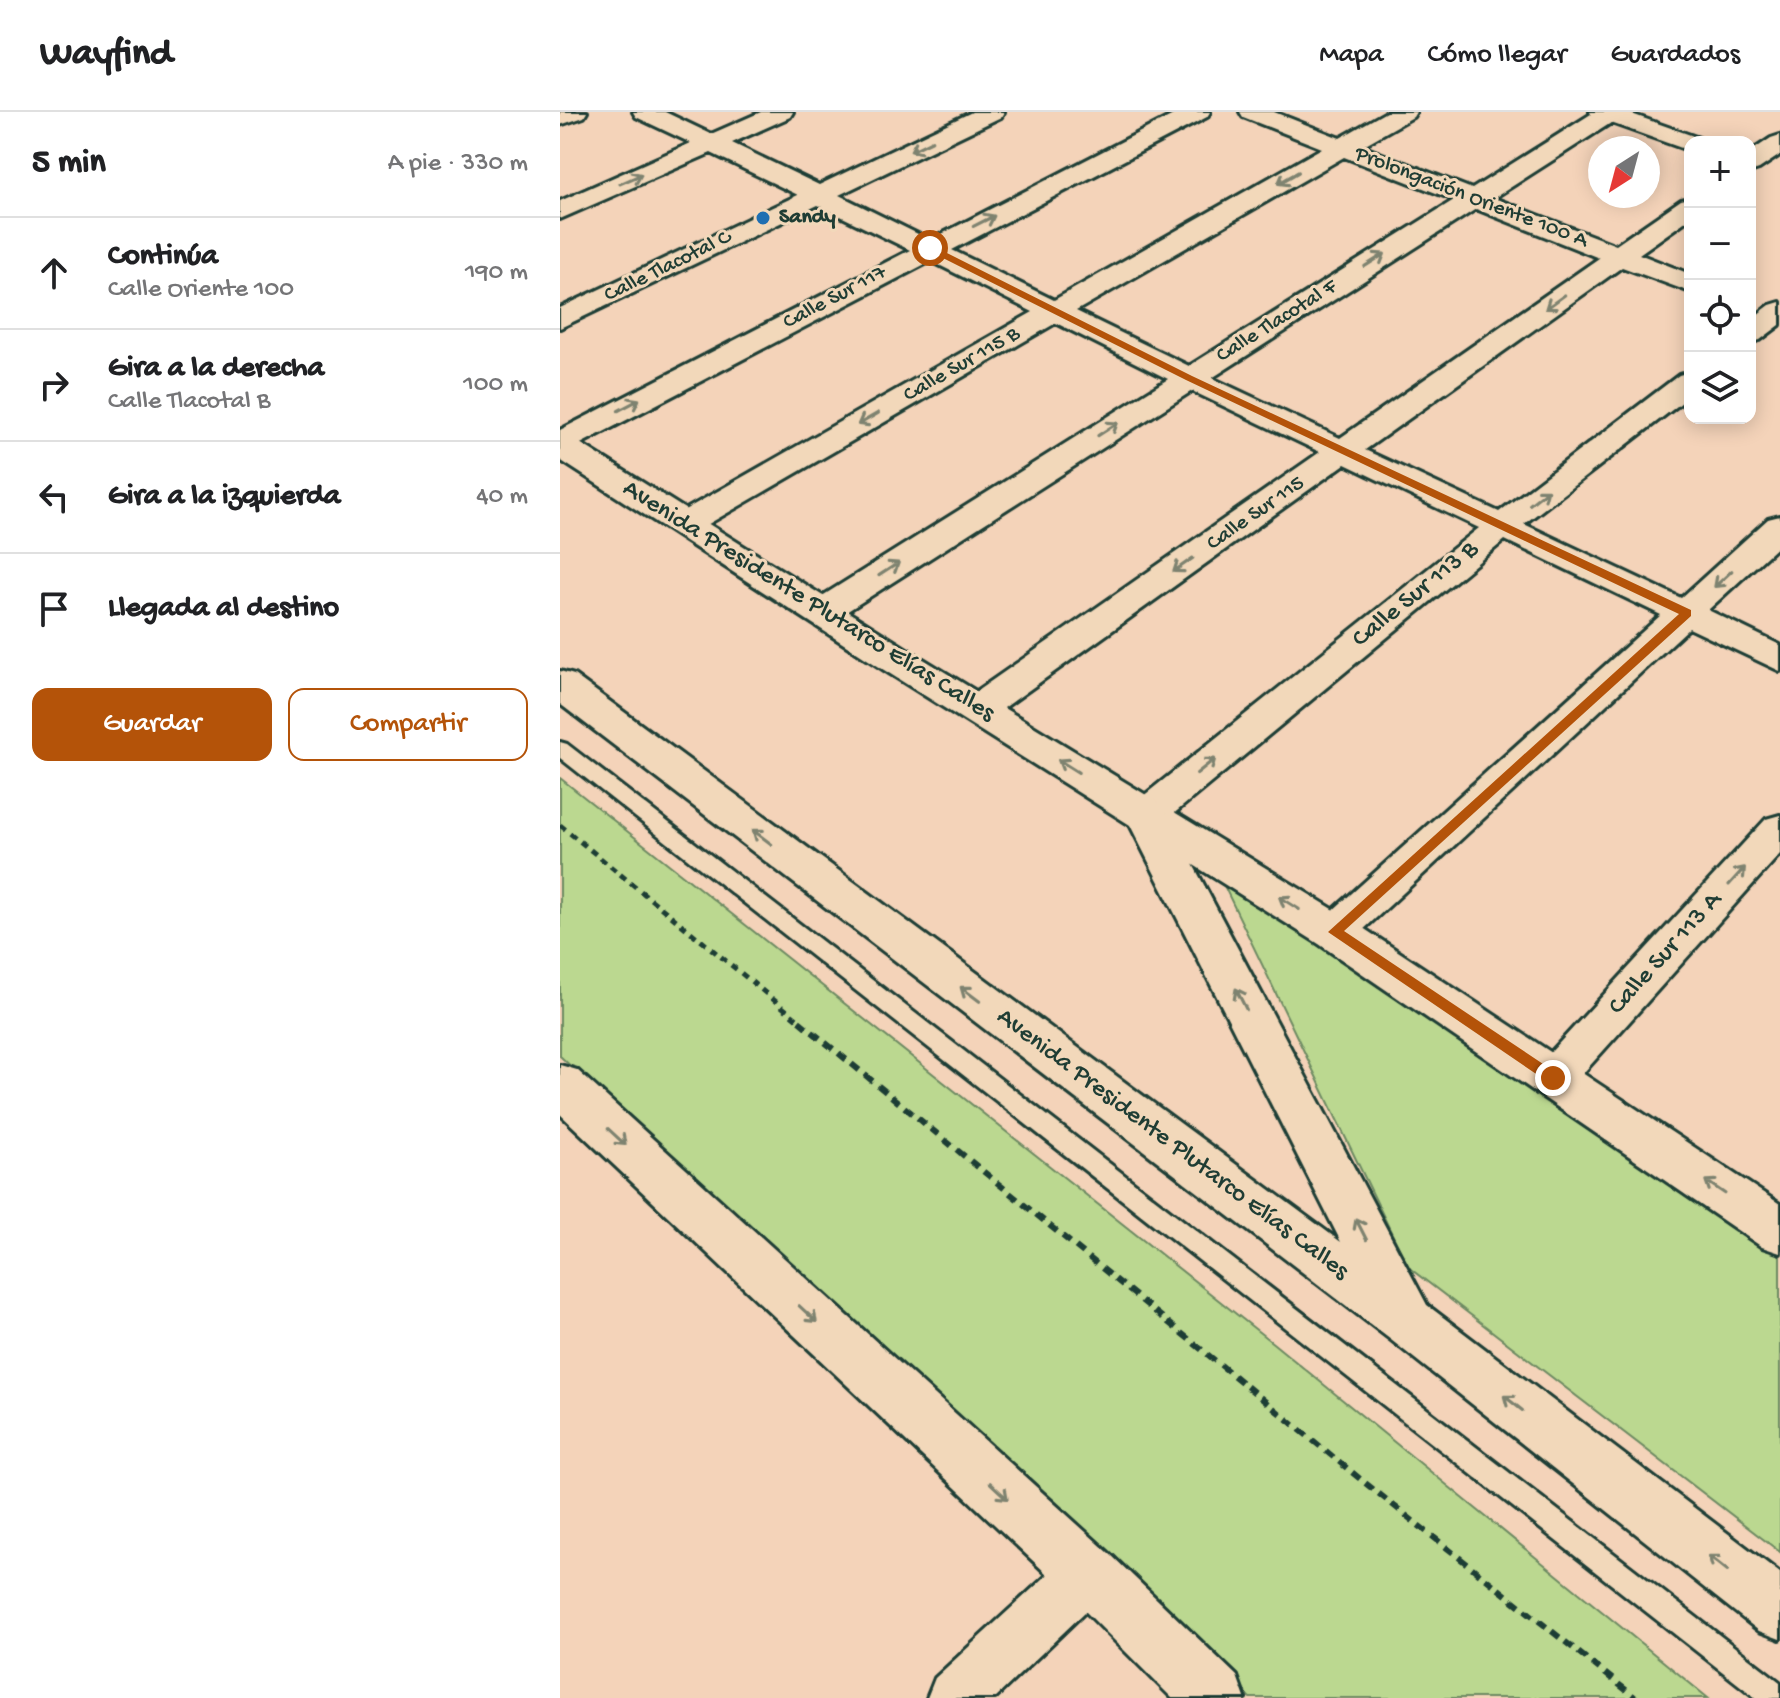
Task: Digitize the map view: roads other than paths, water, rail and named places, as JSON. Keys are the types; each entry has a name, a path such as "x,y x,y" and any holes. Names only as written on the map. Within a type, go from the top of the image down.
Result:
{"main road":[{"name":"Avenida Presidente Plutarco Elías Calles","path":"560,443 977,709 1335,932 1780,1231"},
{"name":"Avenida Presidente Plutarco Elías Calles","path":"560,684 1410,1323 1780,1610"},
{"path":"1146,815 1410,1323"},
{"path":"560,1084 1088,1573 1215,1698"}],"street":[{"path":"560,118 575,112"},
{"path":"645,112 930,248 1189,378 1504,524 1780,659"},
{"path":"560,211 781,112"},
{"name":"Calle Tlacotal C","path":"560,319 992,112"},
{"name":"Calle Sur 117","path":"560,443 930,248 1198,112"},
{"name":"Prolongación Oriente 100 A","path":"1252,112 1684,282"},
{"name":"Calle Sur 115 B","path":"686,523 1404,112"},
{"path":"1607,113 1684,141"},
{"name":"Calle Tlacotal F","path":"823,611 1607,113"},
{"path":"1756,160 1780,143"},
{"path":"1756,166 1780,175"},
{"name":"Calle Sur 115","path":"977,709 1687,208"},
{"name":"Calle Sur 113 B","path":"1146,815 1504,524 1684,386"},
{"path":"1335,932 1780,526"},
{"name":"Calle Sur 113 A","path":"1553,1078 1780,829"},
{"path":"955,1698 1088,1573"}],"lane":[{"path":"560,748 1778,1698"}],"place":[{"name":"Sandy","path":"763,218"}]}
